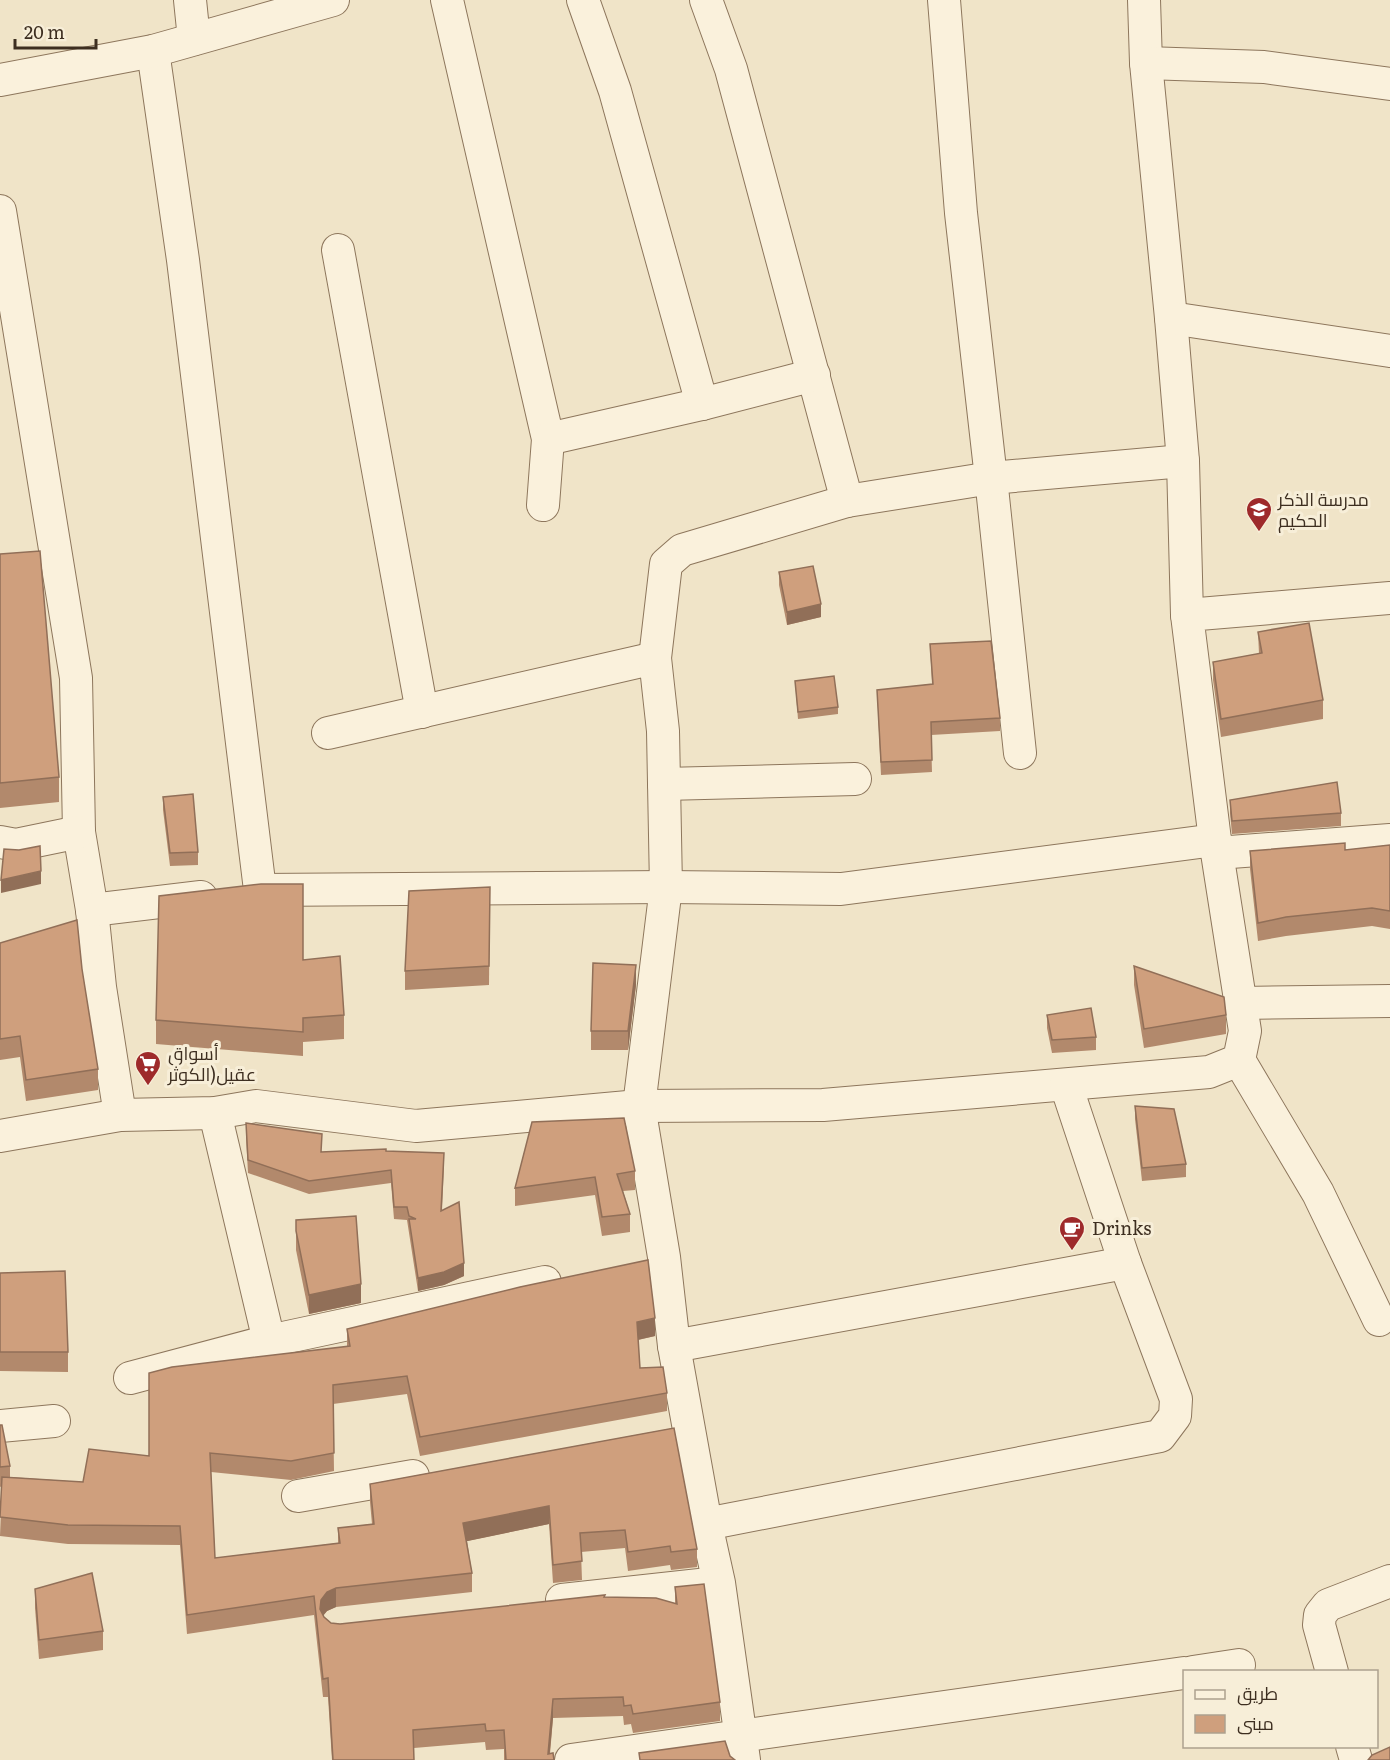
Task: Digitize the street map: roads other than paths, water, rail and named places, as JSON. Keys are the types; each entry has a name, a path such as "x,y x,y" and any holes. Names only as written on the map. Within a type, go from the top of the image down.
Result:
{"street":[{"path":"190,0 194,39"},
{"path":"0,80 153,51 333,0"},
{"path":"447,0 548,439 543,506"},
{"path":"583,0 615,91 702,404"},
{"path":"706,0 731,69 847,501"},
{"path":"944,0 961,213 1020,753"},
{"path":"1144,0 1146,63 1183,461 1187,615 1216,847 1245,1031 1239,1060 1318,1193 1379,1320"},
{"path":"153,51 183,260 260,890"},
{"path":"1146,63 1264,67 1390,84"},
{"path":"0,211 76,678 79,832 120,1115"},
{"path":"338,250 422,712"},
{"path":"1171,318 1390,351"},
{"path":"548,439 702,404 814,375"},
{"path":"742,1748 719,1583 706,1524 677,1429 674,1346 652,1260 639,1106 666,887 663,731 655,658 666,564 682,550 847,501 991,478 1183,461"},
{"path":"1187,615 1390,598"},
{"path":"328,733 655,658"},
{"path":"664,784 855,779"},
{"path":"0,842 16,844 79,832"},
{"path":"92,910 260,890 666,887 841,889 1216,847 1390,840"},
{"path":"1241,1003 1390,1001"},
{"path":"0,1136 120,1115 215,1113 256,1106 416,1126 639,1106 823,1105 1209,1072 1239,1060"},
{"path":"706,1524 1160,1436 1174,1416 1176,1400 1125,1263 1066,1085"},
{"path":"215,1113 269,1341"},
{"path":"674,1346 1125,1263"},
{"path":"130,1378 269,1341 571,1277"},
{"path":"0,1426 54,1421"},
{"path":"298,1496 436,1472"},
{"path":"1332,1670 1319,1625 1320,1615 1328,1605 1390,1581"},
{"path":"528,1604 719,1583"},
{"path":"1201,1670 1239,1665"},
{"path":"571,1760 742,1748 1183,1673"}],"place":[{"name":"مدرسة الذكر الحكيم","path":"1259,533"},
{"name":"أسواق عقيل(الكوثر","path":"148,1087"},
{"name":"Drinks","path":"1072,1252"}]}
